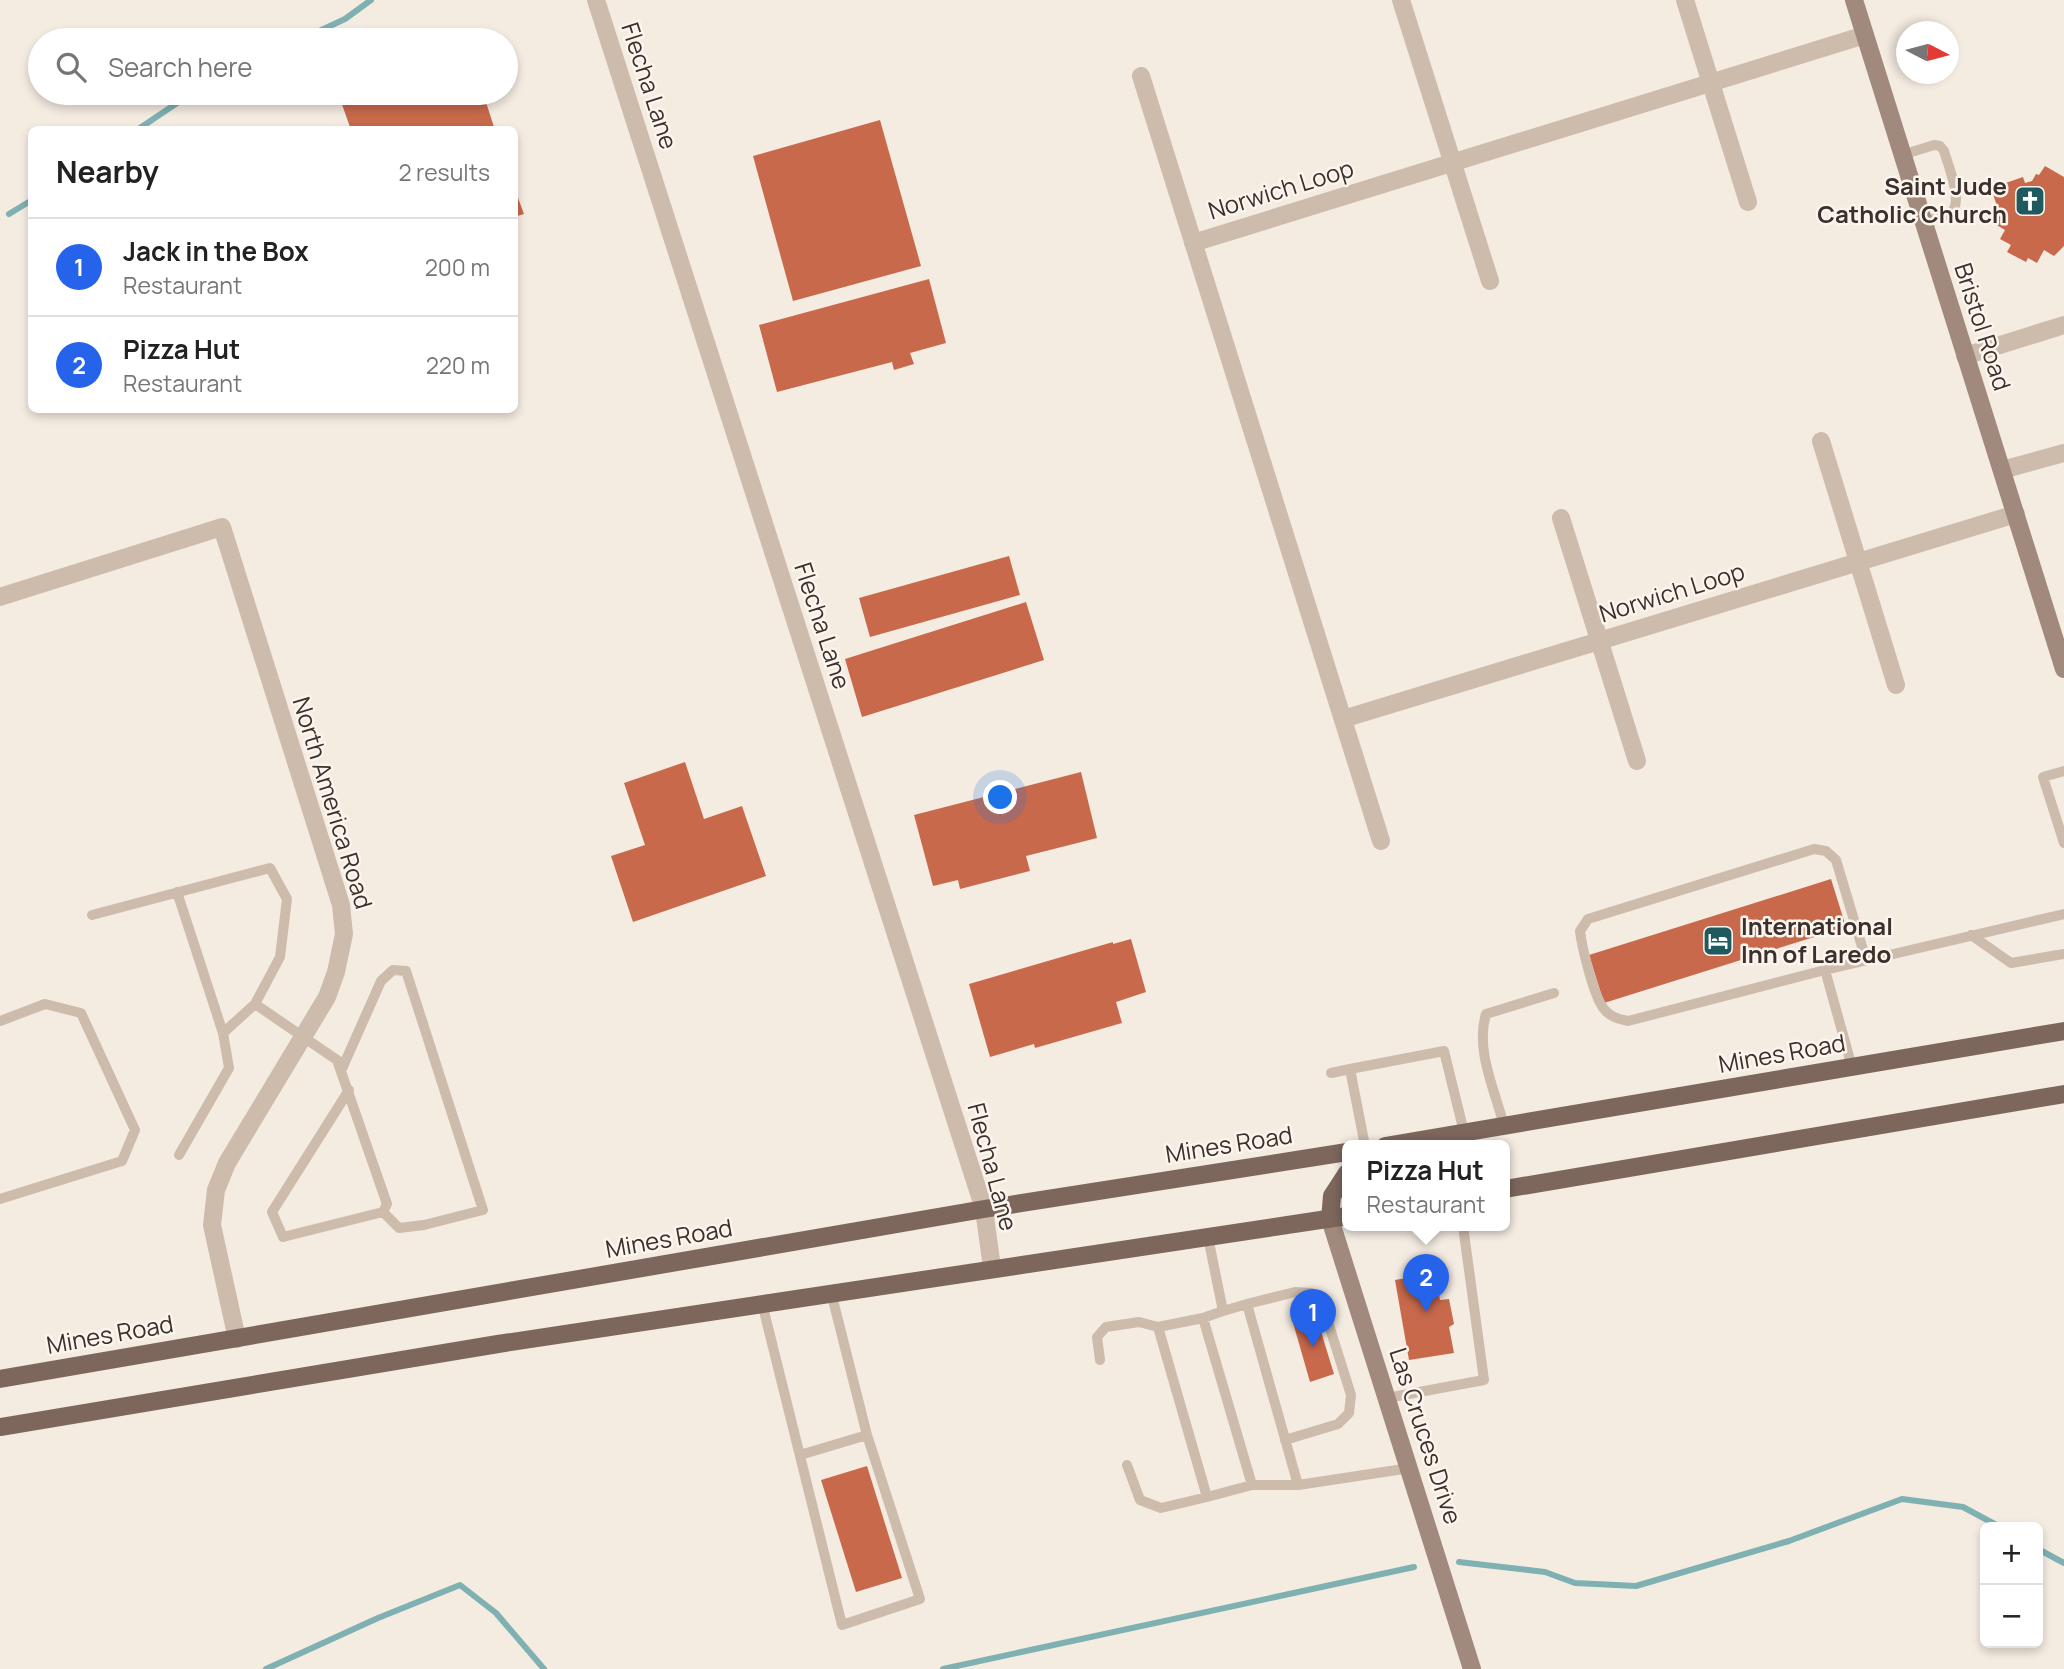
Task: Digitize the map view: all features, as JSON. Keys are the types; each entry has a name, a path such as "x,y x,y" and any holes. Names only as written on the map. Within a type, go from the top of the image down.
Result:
{"main road":[{"name":"Mines Road","path":"1419,1140 2064,1031"},
{"path":"1510,1188 2064,1094"},
{"name":"Mines Road","path":"0,1379 984,1209 1342,1153"},
{"path":"0,1427 471,1348 1339,1218 1332,1196 1342,1181"}],"street":[{"name":"Flecha Lane","path":"596,0 984,1209 992,1269"},
{"path":"1401,0 1490,281"},
{"path":"1685,0 1748,202"},
{"name":"Bristol Road","path":"1854,0 2064,669"},
{"name":"Norwich Loop","path":"1193,243 1865,36"},
{"name":"Norwich Loop","path":"1141,76 1381,841"},
{"path":"1965,356 2064,325"},
{"path":"1821,440 1896,685"},
{"path":"2002,470 2064,453"},
{"name":"Norwich Loop","path":"1343,719 2016,514"},
{"path":"1561,518 1637,761"},
{"name":"North America Road","path":"0,597 222,527 341,905 344,934 336,972 327,997 228,1163 216,1190 212,1225 237,1339"},
{"name":"Las Cruces Drive","path":"1342,1231 1387,1398 1472,1669"}],"lane":[{"path":"1902,155 1934,145 1940,146 1944,151 1957,198 1955,207 1951,212 1923,222"},
{"path":"2064,771 2043,777 2064,843"},
{"path":"1866,960 1836,860 1826,852 1814,849 1588,919 1580,931 1583,955 1603,1009 1614,1018 1628,1021 1825,970 2064,914"},
{"path":"92,915 270,868 287,899 280,957 255,1004 223,1033"},
{"path":"177,892 223,1033 229,1068 178,1155"},
{"path":"1971,935 2011,963 2064,954"},
{"path":"341,1071 381,981 393,970 406,971 483,1210 424,1226 399,1228 383,1212"},
{"path":"1825,970 1852,1067"},
{"path":"1504,1126 1482,1043 1486,1014 1554,993"},
{"path":"0,1021 45,1004 81,1013 135,1130 122,1161 0,1199"},
{"path":"255,1004 337,1060 349,1090 387,1204 383,1212 284,1237 272,1212 349,1090"},
{"path":"1331,1073 1444,1051 1464,1132"},
{"path":"1350,1069 1364,1140"},
{"path":"1387,1398 1485,1380 1464,1231"},
{"path":"1208,1237 1223,1311"},
{"path":"762,1303 842,1625 920,1599 867,1435 831,1292"},
{"path":"1100,1360 1097,1337 1106,1327 1139,1322 1158,1326 1203,1318 1295,1292 1311,1293 1322,1303 1351,1395 1349,1413 1338,1424 1285,1440"},
{"path":"1247,1304 1298,1485"},
{"path":"1203,1318 1252,1485"},
{"path":"1158,1326 1207,1497"},
{"path":"800,1455 867,1435"},
{"path":"1127,1465 1140,1500 1161,1508 1252,1485 1298,1485 1410,1468"}],"building":[{"path":"342,105 487,105 494,126 350,126"},
{"path":"880,120 921,266 793,301 753,156"},
{"name":"Saint Jude Catholic Church","path":"2045,166 2064,177 2064,246 2054,256 2044,250 2037,263 2028,258 2026,262 2007,252 2011,245 2000,239 2005,230 1995,224 2000,215 1991,188 2023,177 2025,183 2032,181"},
{"path":"518,198 524,214 518,216"},
{"path":"929,279 946,343 910,353 914,364 894,370 892,362 777,392 759,325"},
{"path":"1009,556 1020,595 870,637 859,598"},
{"path":"1026,602 1044,660 862,717 845,659"},
{"path":"685,762 704,819 742,806 766,876 633,922 611,856 645,845 624,783"},
{"path":"1081,772 1097,838 1026,856 1030,871 960,889 958,880 933,886 914,815"},
{"name":"International Inn of Laredo","path":"1831,879 1846,927 1604,1003 1589,955"},
{"path":"1131,939 1146,992 1116,1002 1122,1023 1035,1048 1034,1044 990,1057 969,984"},
{"path":"1435,1273 1440,1300 1449,1299 1454,1324 1449,1327 1454,1353 1409,1360 1395,1280"},
{"path":"1315,1312 1334,1374 1310,1382 1292,1319"},
{"path":"867,1466 902,1578 856,1592 821,1480"}],"waterway":[{"path":"326,28 345,19 371,0"},
{"path":"143,126 174,105"},
{"path":"9,214 28,202"},
{"path":"1459,1562 1545,1572 1575,1583 1636,1586 1789,1541 1902,1499 1963,1507 1991,1522"},
{"path":"2043,1552 2064,1563"},
{"path":"943,1669 1414,1567"},
{"path":"266,1669 378,1618 460,1585 496,1613 544,1669"}],"place":[{"name":"Saint Jude Catholic Church","path":"2030,201"},
{"name":"International Inn of Laredo","path":"1718,941"},
{"name":"Pizza Hut","path":"1426,1312"},
{"name":"Jack in the Box","path":"1313,1347"}]}
